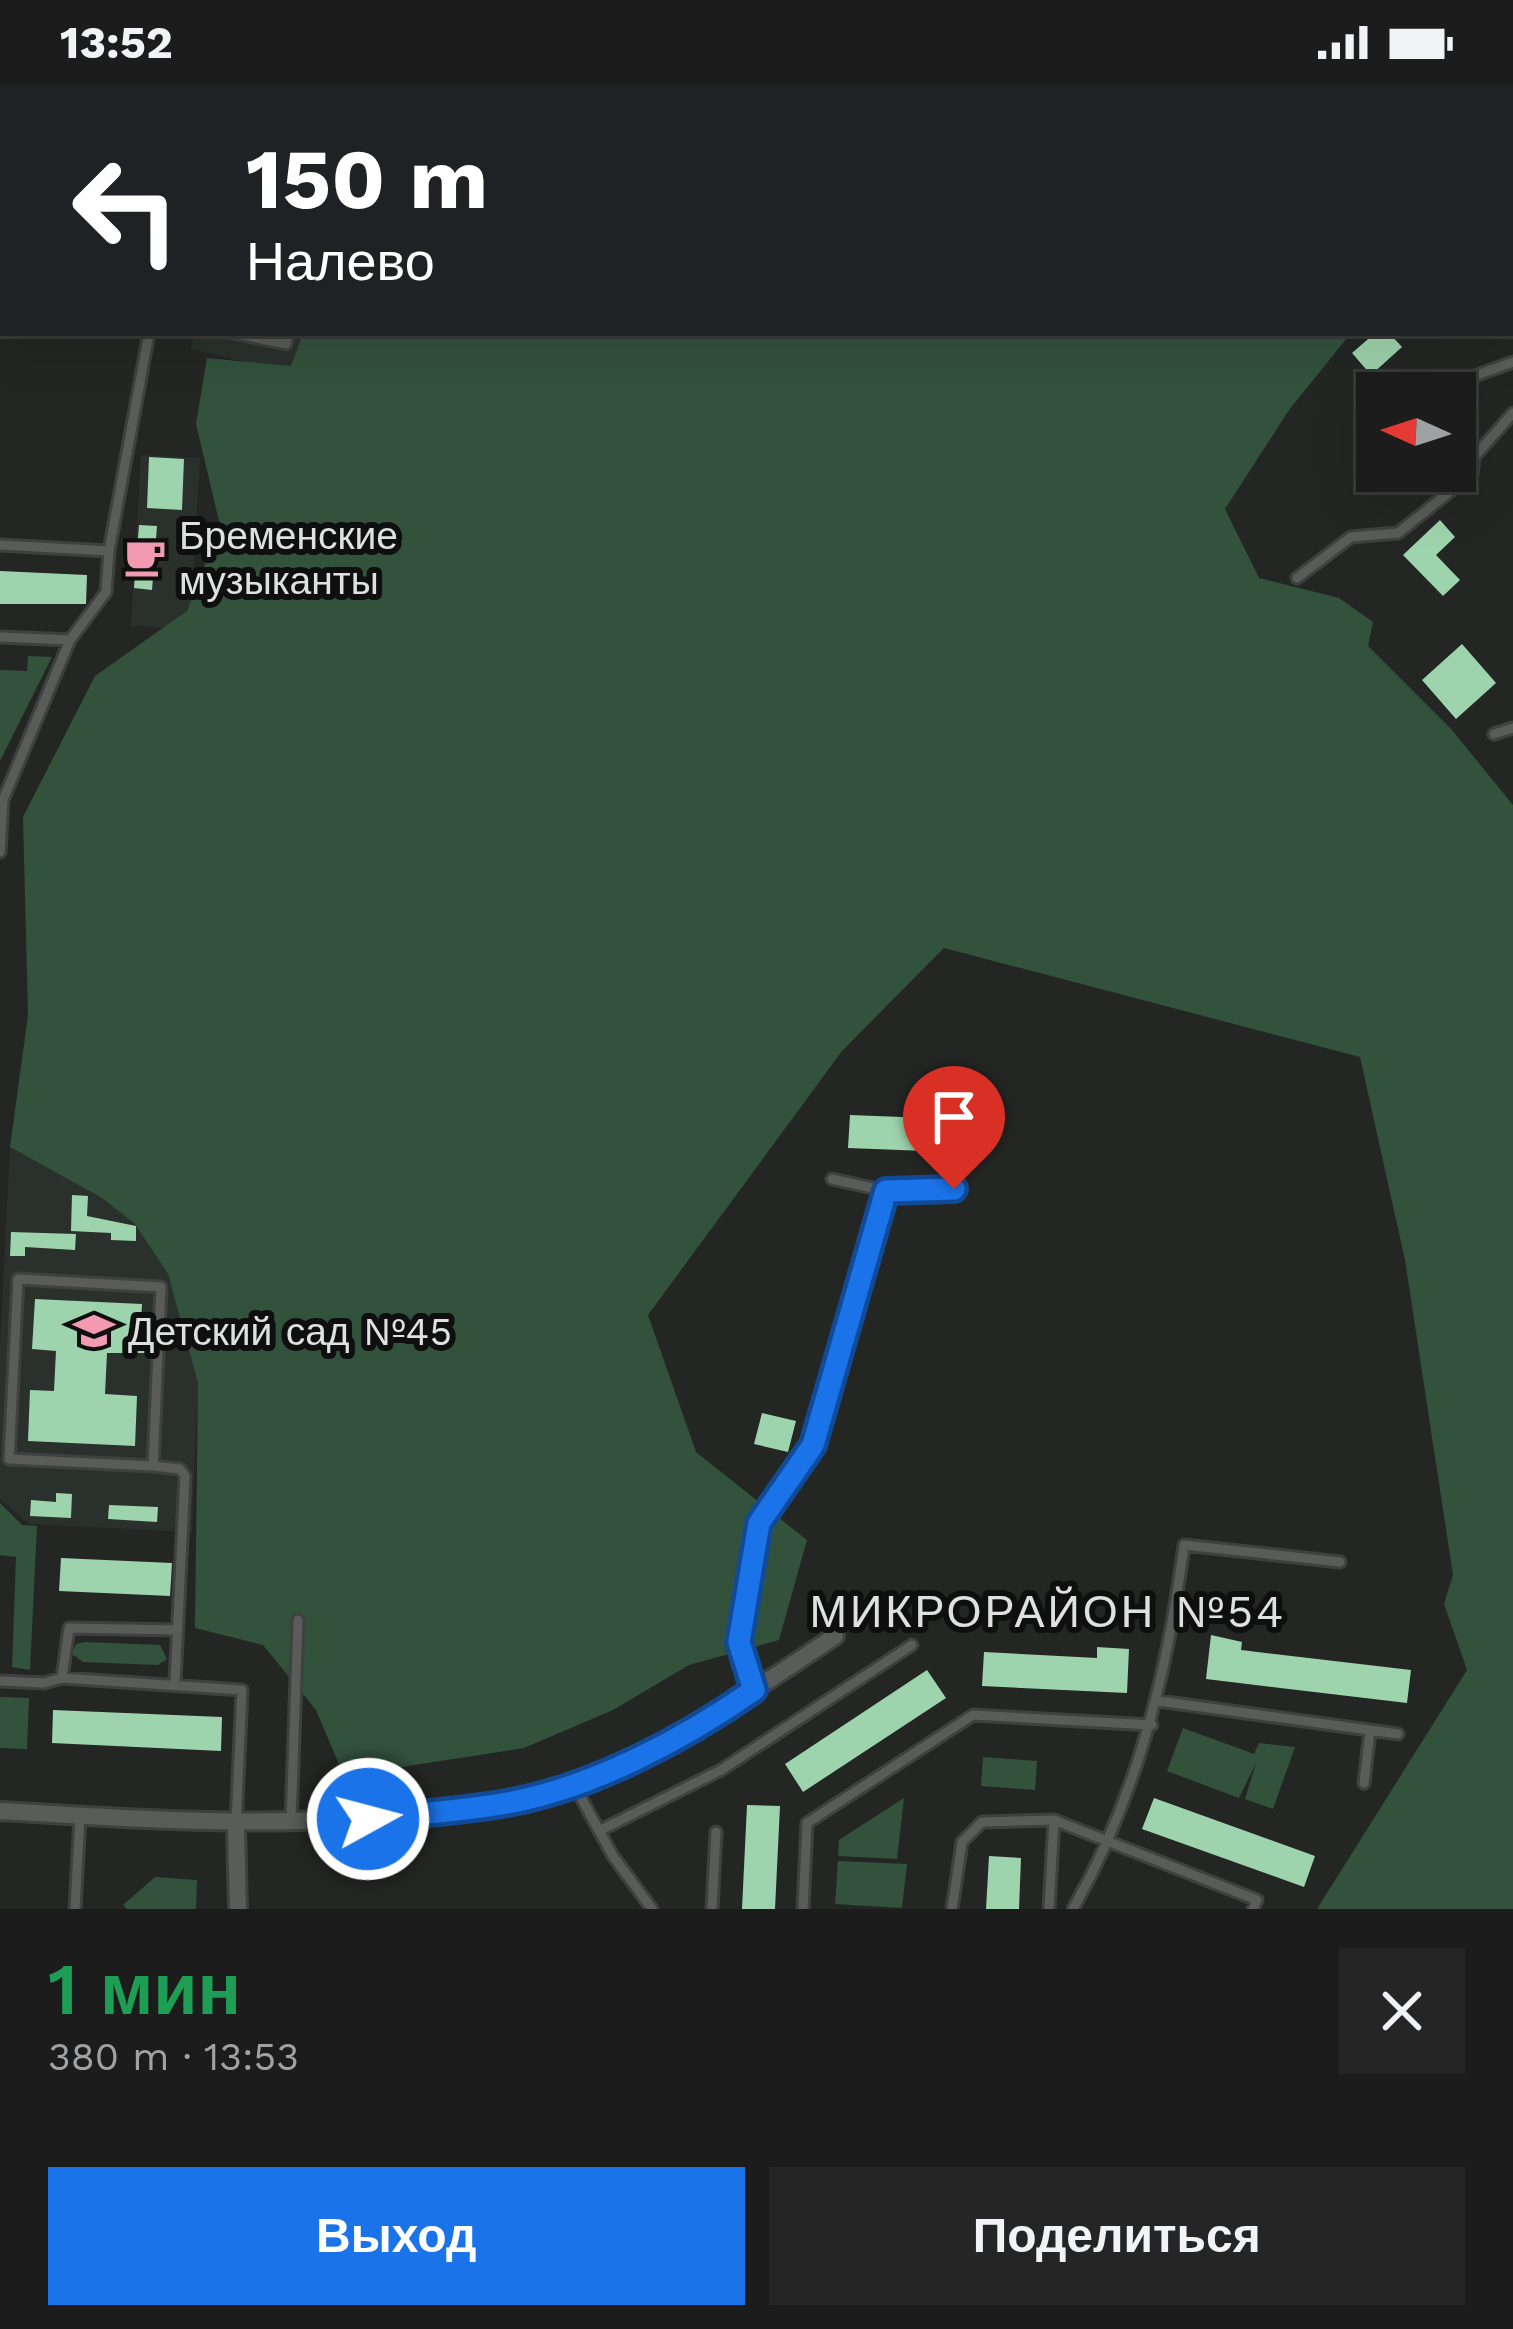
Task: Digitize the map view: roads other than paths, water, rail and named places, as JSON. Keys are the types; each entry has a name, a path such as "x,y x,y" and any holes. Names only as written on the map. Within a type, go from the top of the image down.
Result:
{"street":[{"path":"0,1811 236,1826 510,1803 573,1784 700,1726 836,1636"},
{"path":"236,1826 238,1909"}],"lane":[{"path":"0,852 3,800 70,640 106,592 109,550 148,336"},
{"path":"247,336 286,344 288,336"},
{"path":"1476,376 1513,362"},
{"path":"1297,578 1351,537 1397,532 1472,474 1474,457 1513,413"},
{"path":"0,545 109,550"},
{"path":"0,637 70,640"},
{"path":"1494,734 1513,728"},
{"path":"832,1179 886,1191 954,1189 972,1135"},
{"path":"754,1690 739,1642 759,1523 813,1445 886,1191"},
{"path":"153,1466 161,1287 18,1279 9,1459 153,1466 180,1469 185,1476 176,1682"},
{"path":"1073,1909 1110,1844 1152,1725 1184,1544 1340,1562"},
{"path":"291,1823 298,1620"},
{"path":"62,1678 69,1628 178,1630"},
{"path":"599,1831 693,1787 912,1645"},
{"path":"0,1681 176,1682 242,1690 236,1826"},
{"path":"1159,1701 1398,1734"},
{"path":"803,1909 807,1823 973,1715 1152,1725"},
{"path":"1364,1783 1370,1731"},
{"path":"573,1784 652,1909"},
{"path":"75,1909 80,1816"},
{"path":"1049,1909 1054,1820"},
{"path":"952,1909 962,1842 982,1822 1054,1820 1257,1900 1253,1909"},
{"path":"712,1909 716,1832"}],"place":[{"name":"Бременские музыканты","path":"145,557"},
{"name":"Детский сад №45","path":"94,1331"}],"district":[{"name":"МИКРОРАЙОН №54","path":"1048,1611"}]}
